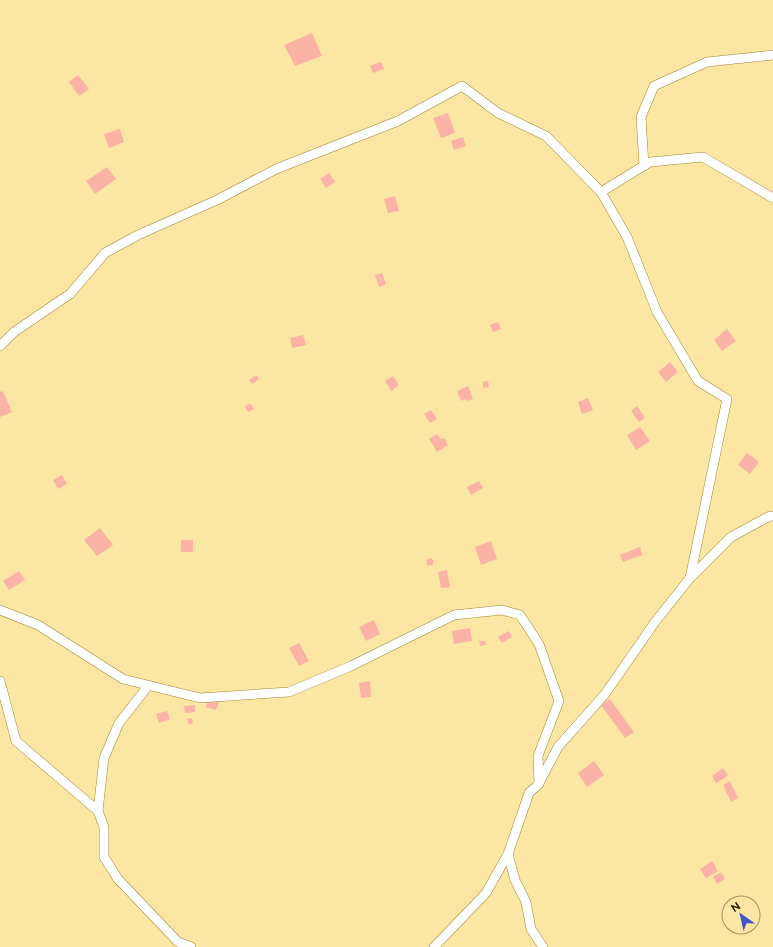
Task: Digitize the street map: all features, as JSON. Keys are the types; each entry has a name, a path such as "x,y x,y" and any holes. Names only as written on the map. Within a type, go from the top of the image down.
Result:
{"street":[{"path":"644,166 641,116 654,86 707,62 773,55"},
{"path":"0,346 14,332 70,294 105,253 138,235 217,200 276,169 398,121 462,86 498,113 546,136 601,192 627,237 657,312 698,381 727,399 690,578"},
{"path":"601,192 650,162 703,157 773,198"},
{"path":"434,947 486,893 508,854 529,793 539,784 558,747 605,694 655,622 690,578 731,537 772,516"},
{"path":"0,610 38,625 124,679 200,698 289,692 351,666 454,615 502,610 520,615 539,644 559,701 538,756 539,784"},
{"path":"0,680 16,741 98,811"},
{"path":"148,686 119,723 104,758 98,811 104,827 104,857 118,879 178,942 191,947"},
{"path":"508,854 515,880 526,902 531,929 543,947"}],"building":[{"path":"312,33 322,56 295,66 284,45"},
{"path":"381,62 384,69 373,73 370,66"},
{"path":"78,75 89,89 79,96 69,82"},
{"path":"448,113 455,133 441,138 433,118"},
{"path":"120,129 124,142 109,148 104,134"},
{"path":"463,137 466,146 454,150 451,141"},
{"path":"107,167 116,179 95,194 86,181"},
{"path":"329,173 335,182 326,188 320,179"},
{"path":"395,196 399,211 388,213 384,199"},
{"path":"382,273 386,284 379,287 375,275"},
{"path":"498,322 501,329 493,332 490,325"},
{"path":"727,329 736,341 722,351 714,340"},
{"path":"303,335 306,345 292,348 290,338"},
{"path":"670,362 678,372 666,382 658,372"},
{"path":"256,375 259,379 252,384 249,380"},
{"path":"393,376 399,385 391,391 385,381"},
{"path":"488,381 489,387 483,388 483,382"},
{"path":"468,386 473,399 461,401 457,391"},
{"path":"3,391 12,412 0,417 0,392"},
{"path":"588,398 593,410 582,414 578,402"},
{"path":"250,403 254,409 248,412 245,407"},
{"path":"637,406 645,418 639,422 631,411"},
{"path":"431,410 437,419 430,423 424,414"},
{"path":"640,427 650,441 636,450 627,435"},
{"path":"437,434 441,439 444,438 448,445 437,452 429,439"},
{"path":"747,453 759,462 750,474 738,465"},
{"path":"62,475 67,484 58,489 53,480"},
{"path":"479,481 483,488 471,495 467,487"},
{"path":"100,528 113,545 97,556 84,540"},
{"path":"181,540 193,540 193,552 181,552"},
{"path":"491,541 497,559 481,565 475,547"},
{"path":"640,547 642,555 623,562 620,555"},
{"path":"430,559 433,562 430,565 427,562"},
{"path":"447,570 450,587 441,588 438,572"},
{"path":"19,571 25,580 9,590 3,581"},
{"path":"374,620 380,634 366,641 359,627"},
{"path":"470,628 472,641 454,644 452,631"},
{"path":"509,631 512,637 502,643 498,637"},
{"path":"479,641 485,641 486,645 480,646"},
{"path":"299,643 309,661 299,666 289,648"},
{"path":"370,681 371,697 361,698 359,683"},
{"path":"208,699 219,702 216,710 206,707"},
{"path":"610,699 634,732 625,738 601,705"},
{"path":"195,705 195,712 185,713 184,706"},
{"path":"167,711 170,719 159,723 156,714"},
{"path":"192,718 193,723 189,725 187,719"},
{"path":"594,761 604,775 587,787 578,773"},
{"path":"723,768 728,776 716,783 712,776"},
{"path":"730,781 738,798 731,802 723,785"},
{"path":"712,861 718,871 706,878 700,869"},
{"path":"721,872 725,879 717,884 713,877"}]}
